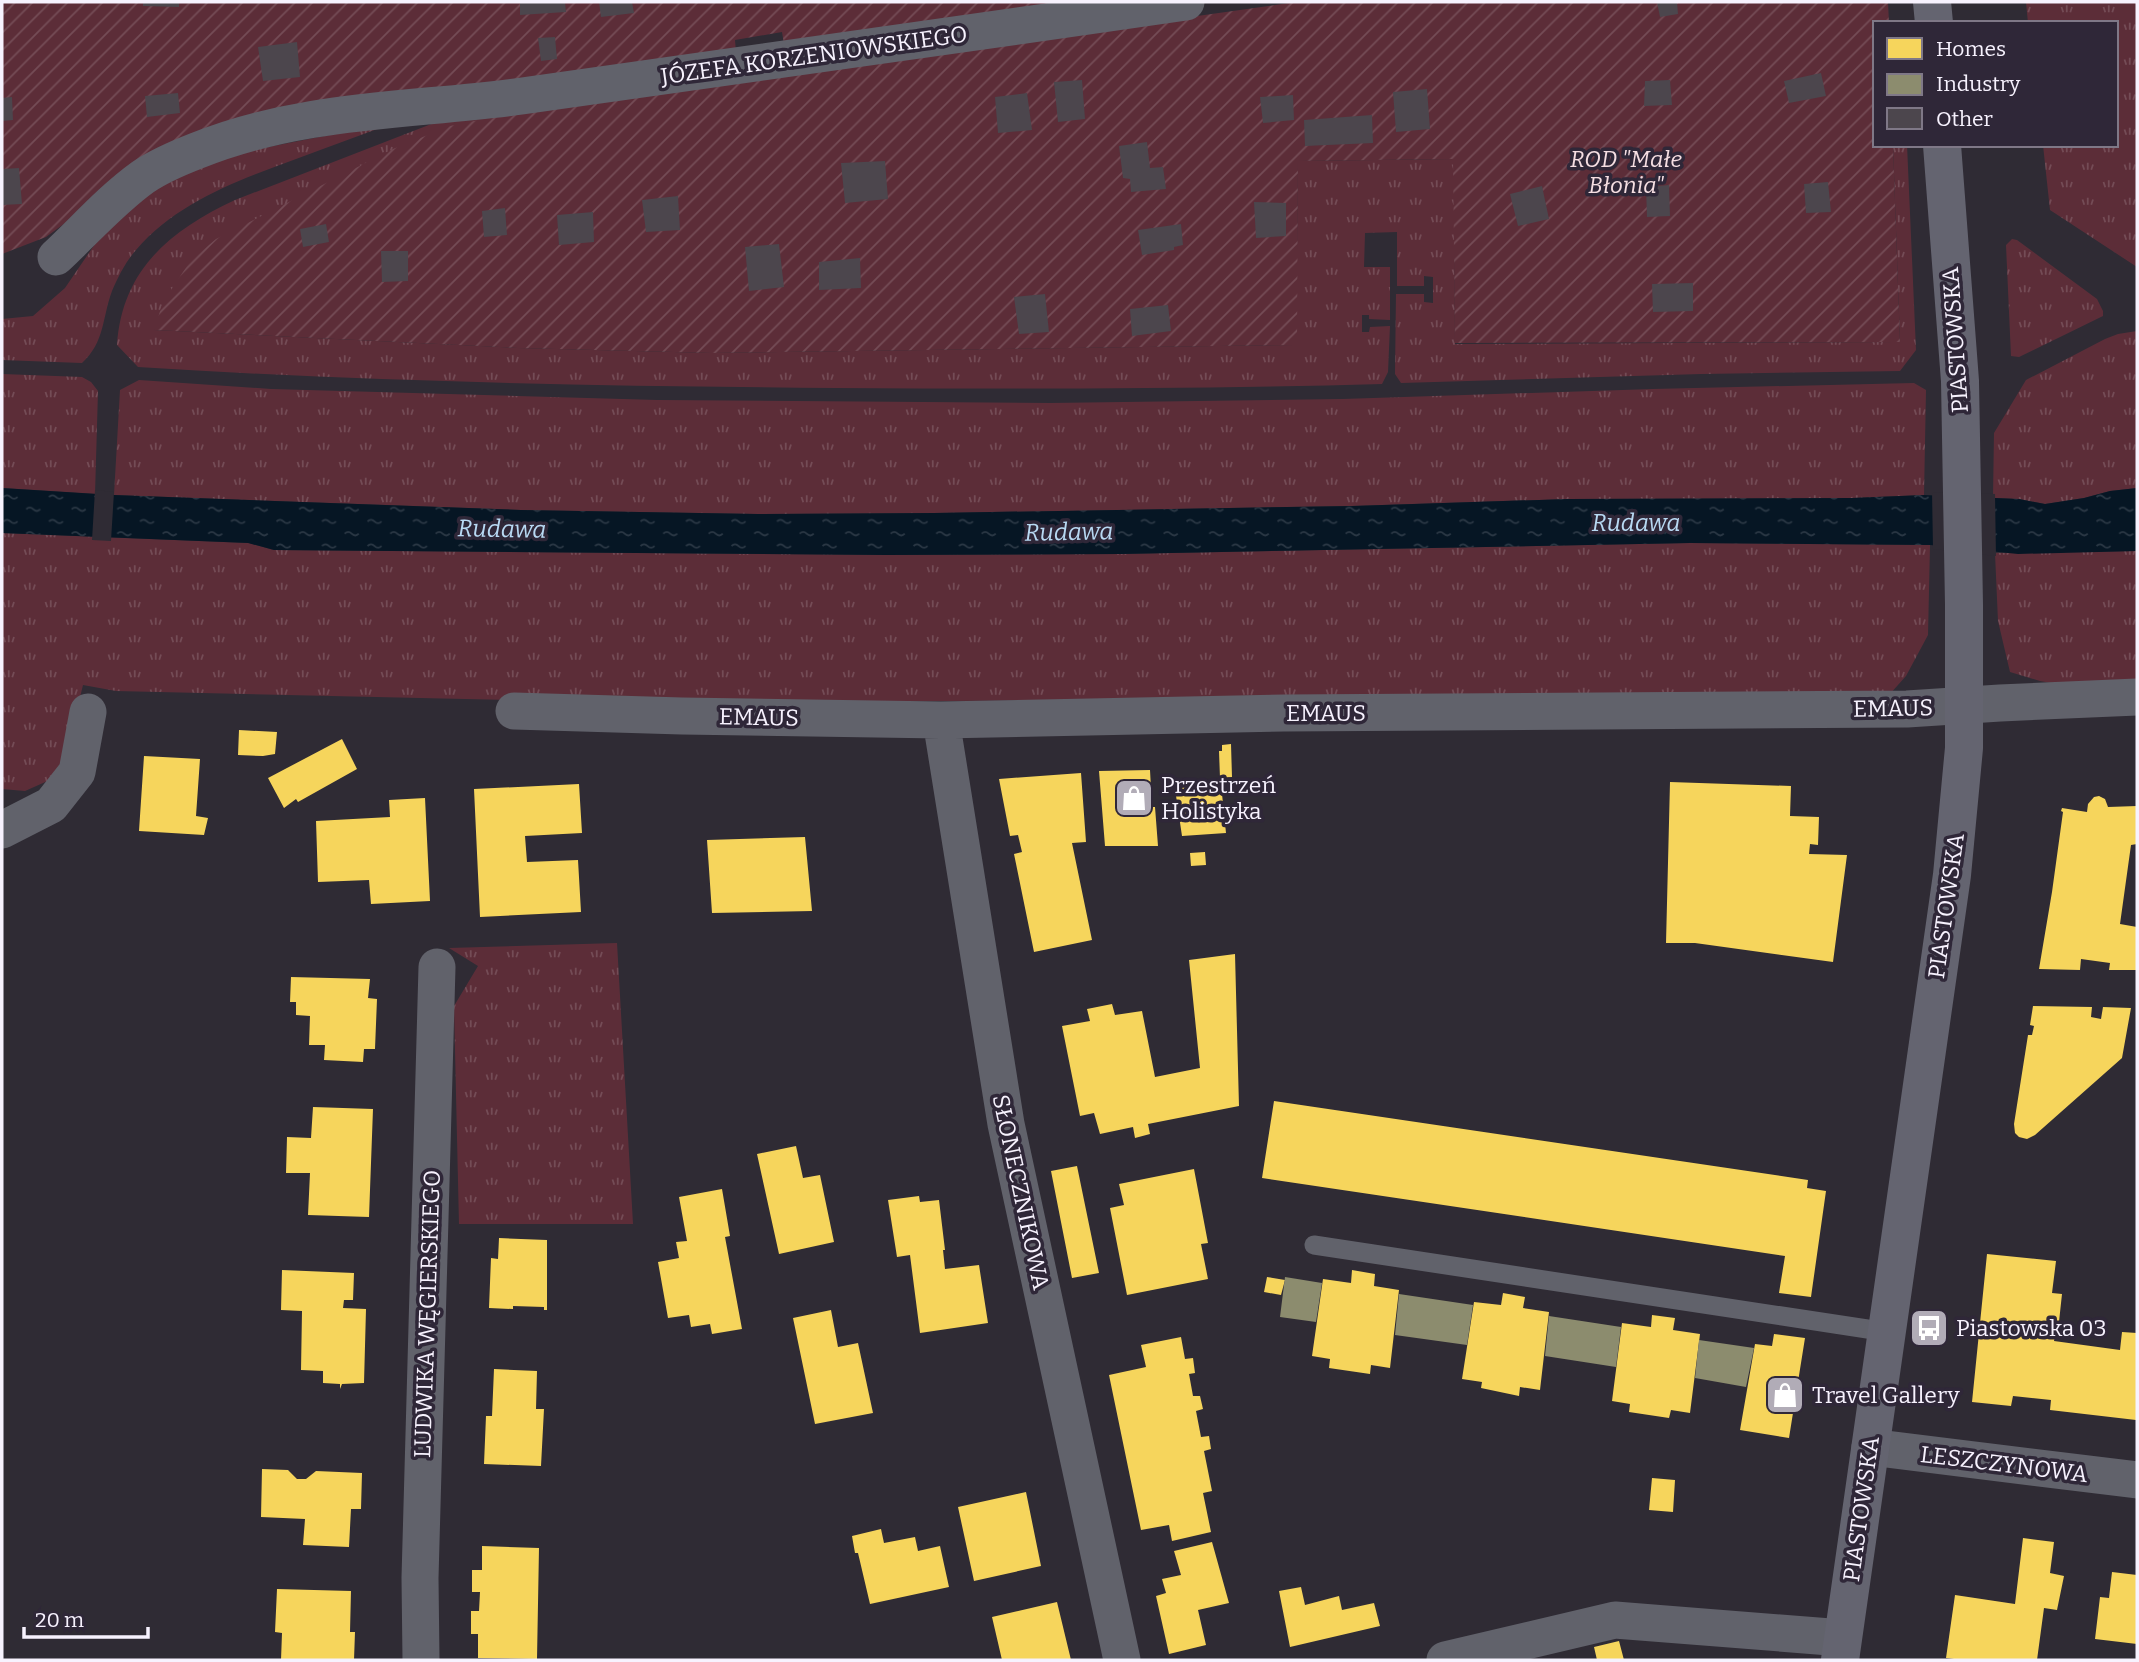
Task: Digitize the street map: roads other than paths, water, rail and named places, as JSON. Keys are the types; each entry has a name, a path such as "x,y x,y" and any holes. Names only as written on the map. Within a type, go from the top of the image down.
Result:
{"street":[{"name":"JÓZEFA KORZENIOWSKIEGO","path":"56,257 139,180 158,168 196,151 259,131 327,116 404,107 441,106 1186,2"},
{"path":"1932,2 1934,21"},
{"name":"PIASTOWSKA","path":"1842,1649 1952,875 1963,770 1964,605 1960,381 1942,147"},
{"name":"EMAUS","path":"514,712 941,720 1270,713 1893,709 2137,697"},
{"path":"2,830 51,805 77,772 88,712"},
{"name":"SŁONECZNIKOWA","path":"941,720 1006,1124 1122,1660"},
{"name":"LUDWIKA WĘGIERSKIEGO","path":"422,1660 420,1578 437,968"},
{"name":"LESZCZYNOWA","path":"1870,1447 2137,1480"},
{"path":"1445,1660 1615,1620 1842,1649"}],"lane":[{"path":"1314,1245 1887,1332"}],"water":[{"name":"Rudawa","path":"2,488 114,495 521,510 758,514 1924,495 2019,499 2045,504 2137,488 2137,551 2018,554 1930,545 1690,543 1121,554 886,555 274,550 248,543 2,533"}],"place":[{"name":"Przestrzeń Holistyka","path":"1134,798"},
{"name":"Piastowska 03","path":"1929,1328"},
{"name":"Travel Gallery","path":"1785,1395"}],"park label":[{"name":"ROD \"Małe Błonia\"","path":"1626,172"}]}
